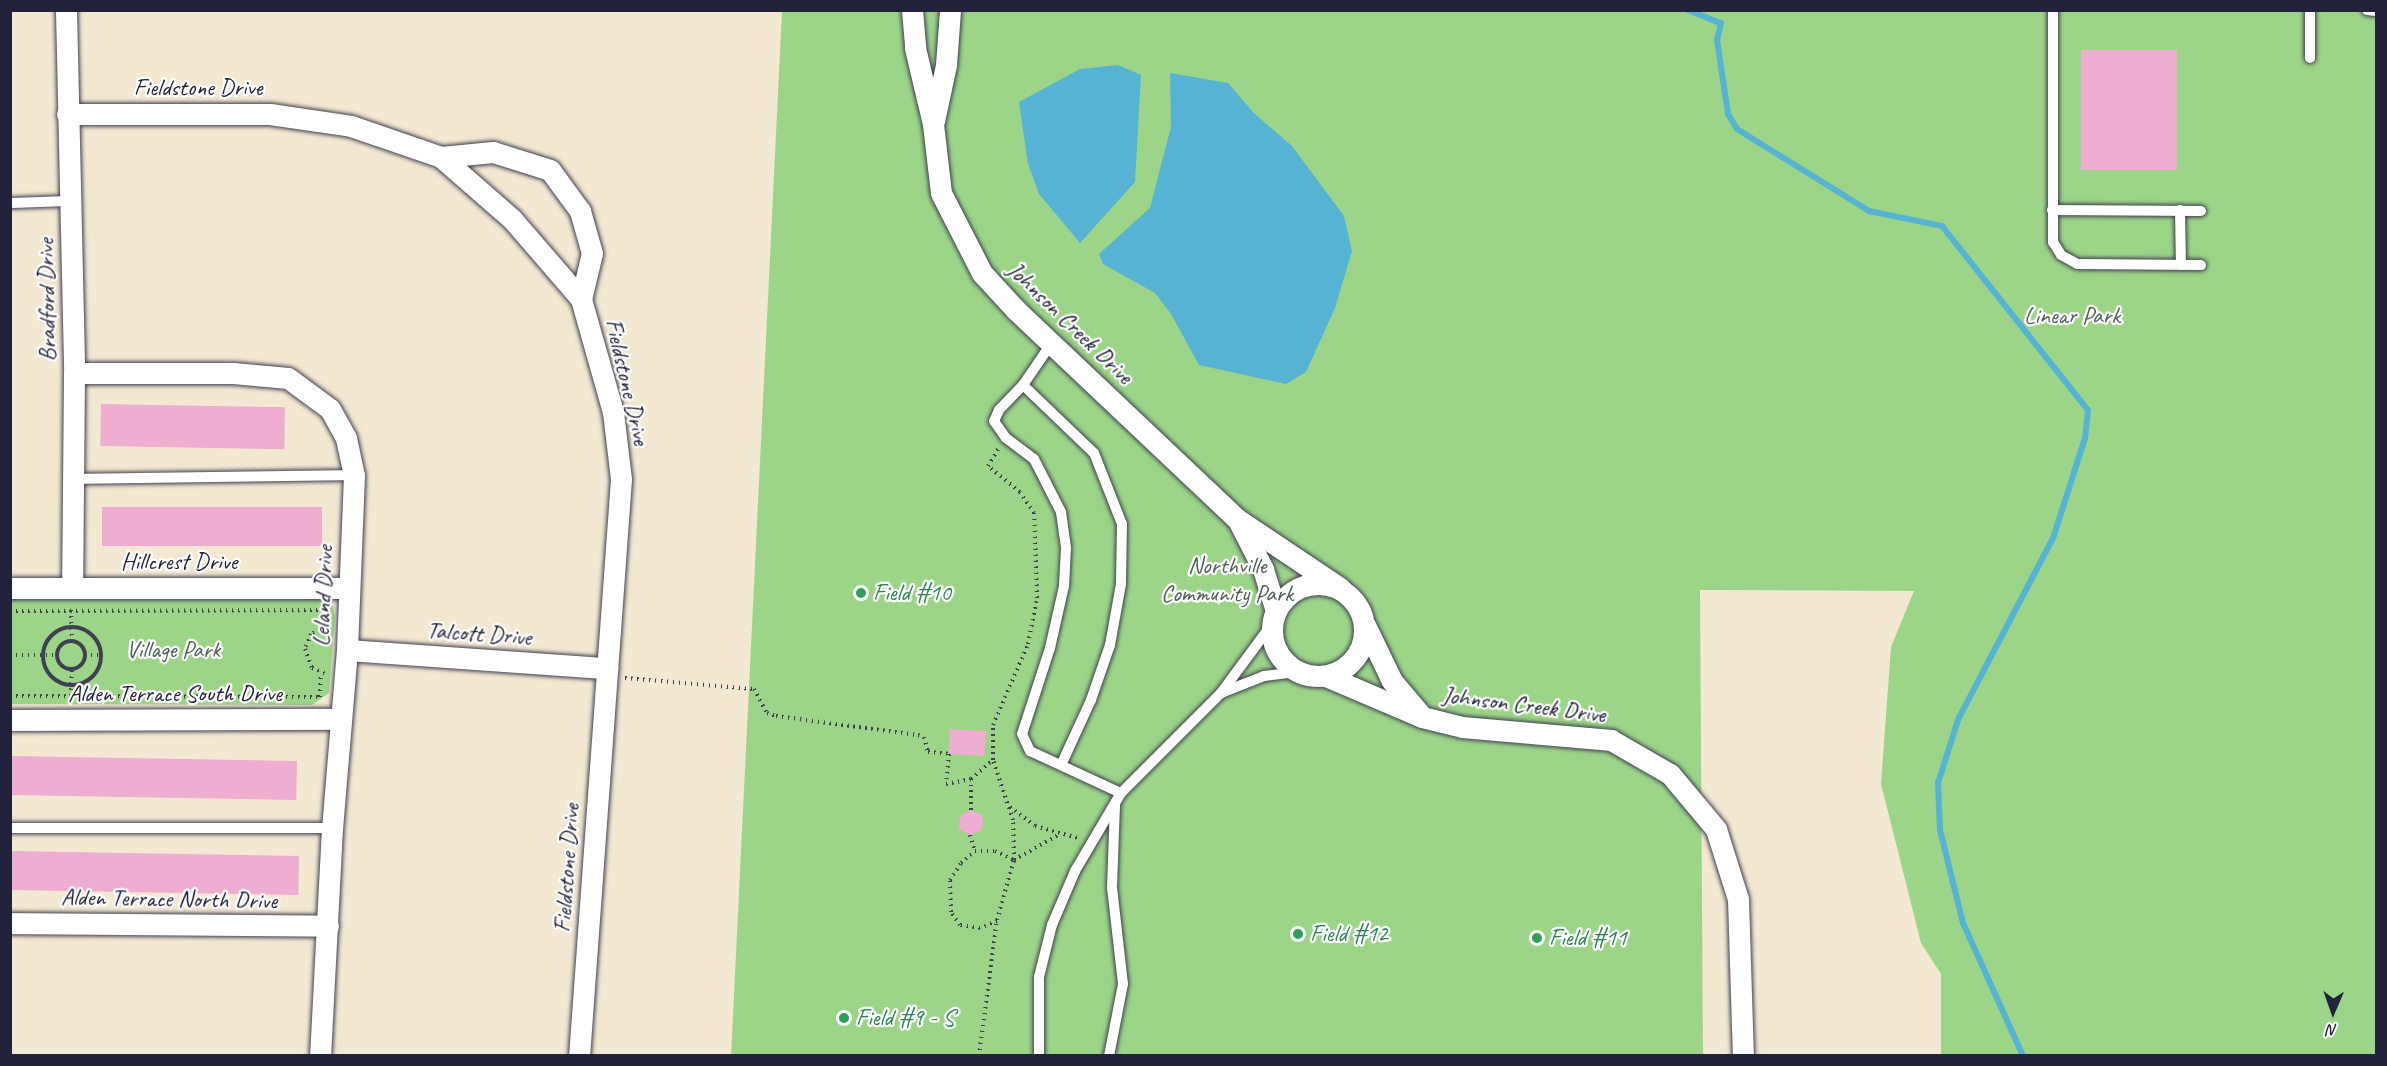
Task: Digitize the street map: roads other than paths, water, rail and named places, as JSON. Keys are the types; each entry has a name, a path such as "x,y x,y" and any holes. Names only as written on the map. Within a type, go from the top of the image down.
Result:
{"street":[{"name":"Bradford Drive","path":"66,10 74,373 72,588"},
{"name":"Johnson Creek Drive","path":"912,10 920,75 933,124 941,193 962,238 982,273 1051,344 1237,519 1340,588"},
{"name":"Johnson Creek Drive","path":"933,124 946,65 950,10"},
{"name":"Fieldstone Drive","path":"67,114 270,114 351,126 441,157 512,219 580,299 613,412 621,479 579,1056"},
{"path":"441,157 493,152 550,170 580,211 592,253 580,299"},
{"name":"Leland Drive","path":"74,373 233,373 288,378 330,409 346,438 354,475 347,650 332,828 320,1056"},
{"name":"Johnson Creek Drive","path":"1237,519 1263,569 1274,617"},
{"path":"1325,584 1340,588 1356,603 1365,623 1360,651 1346,667 1326,676 1298,672 1277,652 1274,617 1296,589 1325,584"},
{"name":"Hillcrest Drive","path":"10,588 348,588"},
{"name":"Johnson Creek Drive","path":"1365,623 1373,649 1392,681 1422,717"},
{"name":"Talcott Drive","path":"347,650 607,673"},
{"name":"Johnson Creek Drive","path":"1326,676 1422,717 1462,727 1611,740 1670,774 1716,829 1738,899 1743,1056"},
{"name":"Alden Terrace South Drive","path":"10,720 340,719"},
{"name":"Alden Terrace North Drive","path":"10,923 328,926"}],"lane":[{"path":"2053,10 2053,242 2061,255 2077,264 2201,265"},
{"path":"2310,10 2310,58"},
{"path":"2367,10 2376,11"},
{"path":"10,203 70,201"},
{"path":"2052,210 2201,211"},
{"path":"2180,210 2181,265"},
{"path":"1051,344 1023,385 999,410 994,421 1006,438 1034,459 1061,512 1066,548 1064,586 1050,648 1022,734 1030,751 1062,763 1118,798"},
{"path":"1023,385 1094,453 1122,524 1121,584 1110,645 1091,700 1062,763"},
{"path":"72,479 354,475"},
{"path":"1039,1056 1042,966 1052,925 1092,842 1118,798 1221,693 1274,617"},
{"path":"1221,693 1264,676 1298,672"},
{"path":"1109,1056 1123,984 1112,887 1118,798"},
{"path":"10,828 332,828"}],"water":[{"path":"1118,65 1141,75 1135,182 1080,243 1039,194 1028,164 1019,102 1080,69"},
{"path":"1170,73 1228,83 1254,113 1292,146 1344,216 1352,251 1335,308 1306,372 1286,384 1199,365 1171,314 1155,293 1103,264 1099,254 1150,208 1171,127"}],"waterway":[{"path":"1688,10 1721,23 1717,40 1728,114 1737,129 1869,211 1942,226 2088,410 2085,438 2053,538 1958,720 1938,783 1940,830 1963,923 2023,1056"}],"place":[{"name":"Field #10","path":"861,593"},
{"name":"Field #12","path":"1298,934"},
{"name":"Field #11","path":"1537,938"},
{"name":"Field #9 - S","path":"844,1018"}],"park label":[{"name":"Linear Park","path":"2072,316"},
{"name":"Northville Community Park","path":"1227,580"},
{"name":"Village Park","path":"173,650"}]}
